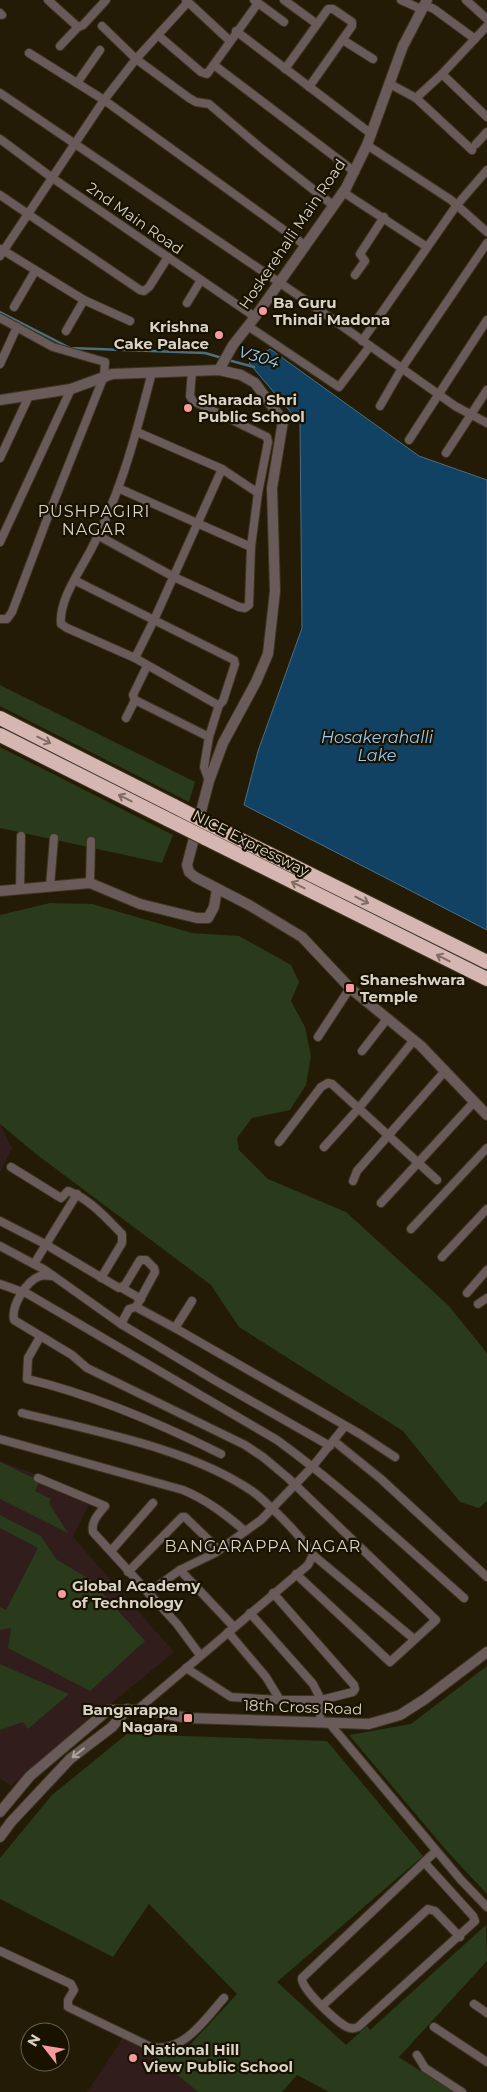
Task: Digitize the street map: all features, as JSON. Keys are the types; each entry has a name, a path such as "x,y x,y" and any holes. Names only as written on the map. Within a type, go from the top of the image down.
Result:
{"highway":[{"name":"NICE Expressway","path":"0,718 487,962"},
{"name":"NICE Expressway","path":"0,735 487,980"}],"street":[{"path":"48,0 78,26"},
{"path":"60,46 106,0"},
{"path":"284,0 317,24"},
{"path":"401,0 421,9 428,6 434,9 475,39"},
{"name":"Hoskerehalli Main Road","path":"220,366 232,345 252,321 334,206 355,172 367,146 370,133 403,46 427,0"},
{"path":"466,0 487,19"},
{"path":"130,321 84,300 1,251 104,100 136,59 159,36 187,1 230,41"},
{"path":"159,36 205,74 208,74 256,2 284,22"},
{"path":"284,69 327,11 332,9 353,24 309,87"},
{"path":"102,26 136,59 189,98 196,102 210,104 262,149 334,206"},
{"path":"416,98 442,74 487,26"},
{"path":"236,31 370,133"},
{"path":"343,40 372,59"},
{"path":"77,83 100,50"},
{"path":"29,53 104,100 306,246"},
{"path":"214,65 355,172"},
{"path":"442,74 487,117"},
{"path":"390,84 416,98 474,147 487,132"},
{"path":"0,93 438,394 487,424"},
{"name":"2nd Main Road","path":"0,140 201,280 339,387 370,346"},
{"path":"367,146 451,200 487,232"},
{"path":"362,341 456,206 487,170"},
{"path":"343,192 384,217 427,248"},
{"path":"0,195 140,290 144,291 149,287 168,257"},
{"path":"355,275 365,261 360,254 384,217"},
{"path":"380,406 402,368 487,243"},
{"path":"14,307 35,270"},
{"path":"187,303 201,280"},
{"path":"66,330 84,300"},
{"path":"0,318 53,346 105,362 104,376 12,612 7,619 0,619"},
{"path":"409,440 487,320"},
{"path":"0,364 17,327"},
{"path":"0,400 71,389 112,374 192,371 220,366 242,375 255,383 283,421 272,488 275,591 268,654 256,682 223,744 209,781 187,865 189,872 217,889 250,905 302,937 350,988 414,1040 487,1115"},
{"path":"99,536 174,577 239,607 245,608 249,605 252,547 258,493 268,442 267,437 193,401 190,396 192,371"},
{"path":"152,372 127,465 99,536 74,580 60,615 61,624 134,658 219,705"},
{"path":"0,542 71,389"},
{"path":"446,454 487,390"},
{"path":"0,458 29,396"},
{"path":"137,432 222,469 258,493"},
{"path":"134,658 154,620 222,469"},
{"path":"118,488 252,547"},
{"path":"74,580 234,660 236,664 208,738 204,767 209,781"},
{"path":"126,718 135,700 133,695 147,666"},
{"path":"135,700 208,738"},
{"path":"20,888 21,836"},
{"path":"50,886 54,838"},
{"path":"90,883 91,841"},
{"path":"0,891 90,883 140,904 197,918 208,918 214,907 217,889"},
{"path":"318,1037 350,988"},
{"path":"362,1051 386,1019"},
{"path":"324,1147 359,1108 414,1040"},
{"path":"353,1181 358,1171 445,1071"},
{"path":"279,1142 324,1085 332,1084 437,1180"},
{"path":"381,1203 474,1102"},
{"path":"411,1229 487,1148"},
{"path":"11,1167 61,1198 68,1190 87,1200 122,1234 122,1243 102,1278"},
{"path":"34,1264 77,1194"},
{"path":"442,1257 487,1209"},
{"path":"0,1221 45,1244 141,1299"},
{"path":"0,1246 34,1264 121,1324 216,1381 332,1444 373,1472 487,1577"},
{"path":"121,1324 129,1309 136,1307 141,1299 155,1272 154,1268 146,1260 140,1260 122,1288"},
{"path":"467,1293 487,1270"},
{"path":"53,1276 40,1276 21,1292 13,1315 14,1320 72,1355 87,1368 245,1445 263,1457 436,1620 390,1662 296,1574"},
{"path":"0,1284 28,1294 277,1440 313,1466 372,1515 464,1598"},
{"path":"478,1304 487,1298"},
{"path":"175,1328 192,1301"},
{"path":"136,1307 345,1426 395,1457"},
{"path":"40,1337 28,1358 27,1379 58,1386 164,1426 221,1454"},
{"path":"22,1413 198,1462 227,1476 254,1492 287,1523 312,1555 414,1639"},
{"path":"148,1593 180,1570 219,1550 245,1532 295,1486 332,1444 345,1426"},
{"path":"0,1439 183,1490 219,1508 245,1532"},
{"path":"38,1478 104,1506 92,1526 93,1532 177,1624 200,1655"},
{"path":"111,1551 153,1503"},
{"path":"128,1572 182,1517 185,1517 219,1550"},
{"path":"2,1832 70,1759 186,1668 308,1564 312,1555"},
{"path":"180,1570 231,1629 266,1677 280,1700"},
{"path":"186,1668 231,1697 321,1700 353,1692 355,1689 354,1685 273,1593"},
{"path":"250,1613 305,1673 321,1700 325,1724 487,1907"},
{"name":"18th Cross Road","path":"0,1812 30,1776 108,1710 132,1710 188,1718 369,1724 400,1715 425,1699 487,1652"},
{"path":"426,1864 475,1919 474,1925 358,2027 354,2029 347,2027 322,2006 302,1985 302,1978 426,1864 438,1853"},
{"path":"322,2006 428,1909 434,1911 460,1937"},
{"path":"0,1951 71,1984 74,1990 68,2000 68,2007 151,2047 157,2048 184,2041 224,1998"},
{"path":"474,2004 487,2013"},
{"path":"434,2028 487,2062"},
{"path":"417,2055 425,2068 462,2092"}],"shaded area":[{"path":"0,1124 12,1148 0,1172"},
{"name":"Global Academy of Technology","path":"0,1461 93,1496 73,1537 174,1652 11,1786 0,1778"},
{"name":"National Hill View Public School","path":"126,2033 198,2092 87,2092"}],"green space":[{"path":"0,685 195,782 189,802 0,706"},
{"path":"0,747 173,835 162,863 0,828"},
{"path":"50,903 92,904 192,933 239,936 291,965 299,982 291,1001 305,1027 311,1056 306,1085 290,1110 252,1118 237,1138 239,1150 268,1179 346,1212 448,1305 487,1353 487,1501 479,1508 460,1502 403,1431 239,1327 211,1285 36,1154 0,1124 0,915"},
{"path":"0,1462 40,1481 35,1491 51,1499 49,1503 68,1533 0,1499"},
{"path":"0,1515 41,1536 56,1559 91,1580 145,1641 90,1691 8,1648 11,1628 0,1630 0,1607 6,1610 38,1548 0,1528"},
{"path":"0,1664 69,1694 28,1729 23,1722 0,1730"},
{"path":"487,1666 487,1894 446,1850 349,1735 411,1724"},
{"path":"127,1734 327,1741 423,1856 277,1982 346,2045 367,2026 370,2030 486,1925 487,1961 399,2057 453,2092 329,2092 297,2075 282,2092 198,2092 126,2033 173,2051 187,2048 237,1994 149,1904 113,1957 0,1899 0,1858 52,1795"}],"water":[{"name":"Hosakerahalli Lake","path":"270,349 419,456 487,480 487,930 244,805 258,751 302,628 300,423 249,363"}],"waterway":[{"name":"V304","path":"0,312 70,348 205,353 222,358"},
{"name":"V304","path":"228,360 254,367"}],"place":[{"name":"Ba Guru Thindi Madona","path":"263,311"},
{"name":"Krishna Cake Palace","path":"219,335"},
{"name":"Sharada Shri Public School","path":"188,408"},
{"name":"Shaneshwara Temple","path":"350,988"},
{"name":"Global Academy of Technology","path":"62,1594"},
{"name":"Bangarappa Nagara","path":"188,1718"},
{"name":"National Hill View Public School","path":"133,2058"}],"district":[{"name":"PUSHPAGIRI NAGAR","path":"94,520"},
{"name":"BANGARAPPA NAGAR","path":"263,1546"}]}
